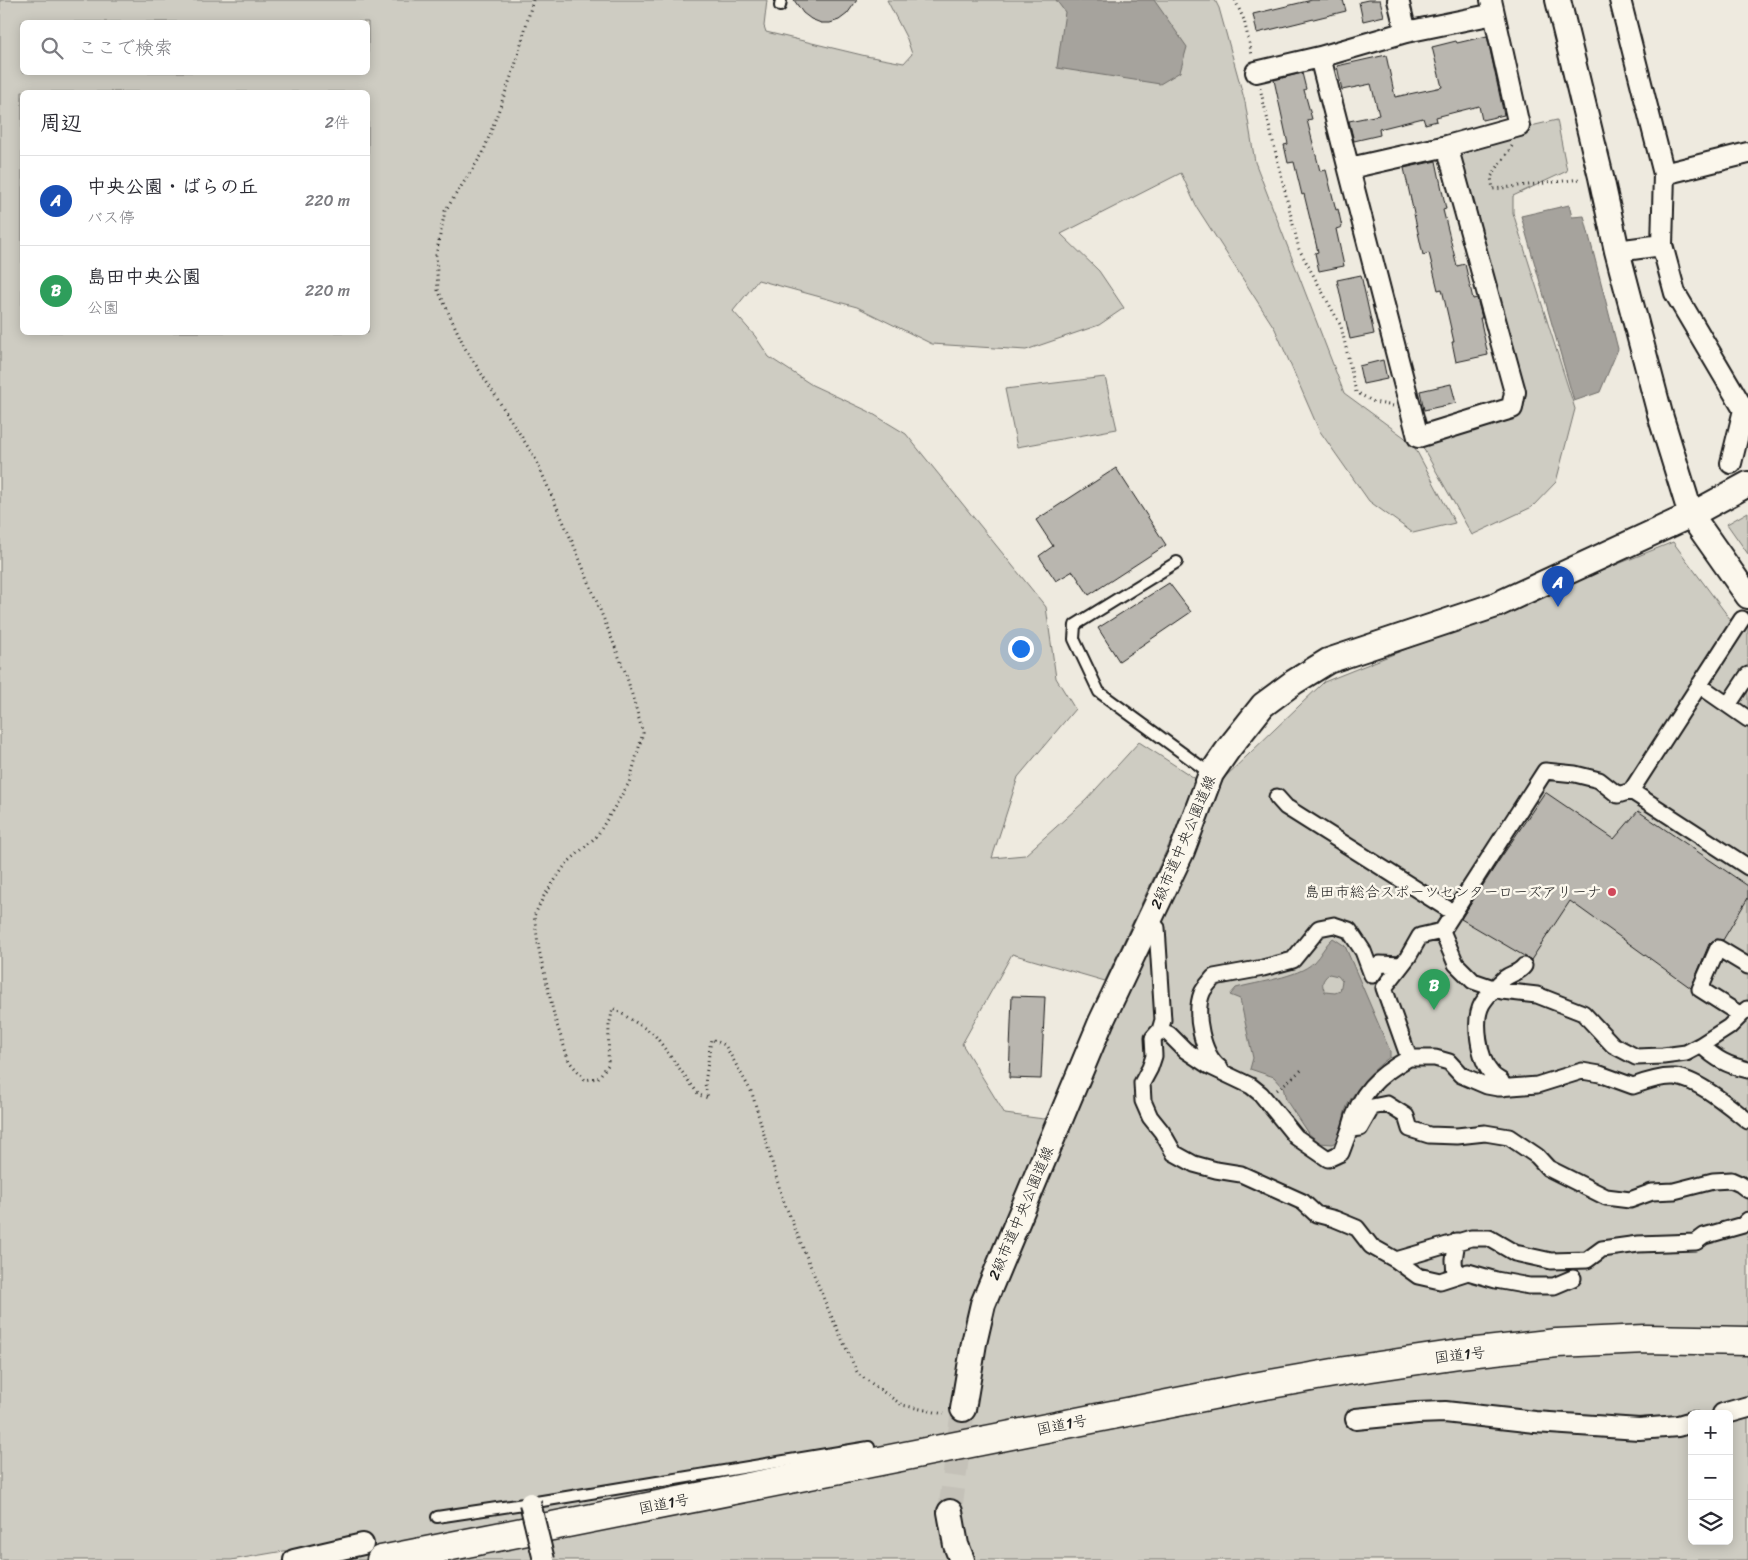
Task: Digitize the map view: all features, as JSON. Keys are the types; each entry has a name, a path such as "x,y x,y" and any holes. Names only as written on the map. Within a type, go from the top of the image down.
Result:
{"highway":[{"name":"国道1号","path":"372,1552 1345,1371 1459,1354 1557,1344 1645,1339 1748,1341"}],"street":[{"path":"1398,0 1406,32"},
{"path":"1558,0 1617,251 1661,418 1691,515 1748,596"},
{"path":"1620,0 1664,174 1662,245 1675,294 1744,410 1731,463"},
{"path":"1256,72 1320,57 1493,7 1519,126 1447,146 1350,168"},
{"path":"1320,57 1418,437 1512,408 1515,392 1447,146"},
{"path":"1664,174 1748,153"},
{"path":"1617,251 1662,245"},
{"name":"2級市道中央公園道線","path":"958,1412 983,1304 1101,1022 1182,850 1210,774 1263,705 1294,682 1328,661 1496,605 1691,515 1748,484"},
{"path":"1384,988 1420,936 1442,931 1545,771 1575,774 1599,780 1618,795 1631,791 1742,619"},
{"path":"1728,705 1748,675"},
{"path":"1699,685 1748,719"},
{"path":"1631,791 1748,867"},
{"path":"1277,797 1286,807 1454,913"},
{"path":"1229,1075 1215,1065 1205,1044 1198,1016 1202,992 1214,977 1263,968 1293,960 1320,928 1334,925 1349,930 1363,951 1372,975 1384,988 1409,1058"},
{"path":"1157,928 1163,1020 1160,1030 1154,1038 1154,1056 1142,1083 1143,1101 1150,1117 1162,1132 1174,1153 1194,1164 1241,1174 1302,1202 1316,1214 1335,1218 1357,1228 1370,1246 1396,1260 1418,1276 1440,1281 1468,1272 1496,1280 1529,1286 1554,1286 1573,1278"},
{"path":"1442,931 1446,945 1456,964 1473,981 1502,992 1537,995 1583,1013 1613,1045 1636,1056 1663,1056 1686,1052 1729,1027 1745,1011 1700,989 1718,948 1748,966"},
{"path":"1372,975 1380,964 1402,964"},
{"path":"1502,1088 1501,1081 1491,1074 1483,1058 1479,1044 1477,1022 1481,1005 1506,978 1521,971 1524,966"},
{"path":"1160,1030 1169,1034 1185,1050 1209,1066 1251,1086 1296,1137 1328,1159 1341,1153 1354,1115 1372,1085 1387,1070 1409,1058 1435,1058 1449,1062 1461,1075 1487,1086 1502,1088 1537,1085 1582,1071 1600,1074 1633,1086 1648,1080 1675,1077 1698,1084 1748,1121"},
{"path":"1701,1045 1713,1057 1728,1065 1748,1070"},
{"path":"1350,1130 1360,1128 1372,1107 1387,1104 1406,1116 1410,1129 1429,1135 1457,1136 1484,1133 1509,1137 1536,1156 1548,1168 1606,1197 1630,1200 1652,1192 1674,1191 1713,1181 1732,1180 1748,1190"},
{"path":"1396,1260 1471,1238 1489,1238 1515,1253 1551,1261 1587,1260 1602,1249 1638,1244 1696,1242 1704,1236 1743,1225 1748,1220"},
{"path":"1456,1276 1454,1260 1457,1241"},
{"path":"1733,1411 1748,1407"},
{"path":"1356,1419 1445,1412 1535,1422 1639,1429 1678,1426 1688,1423"},
{"path":"530,1503 544,1560"},
{"path":"950,1512 956,1545 962,1560"},
{"path":"294,1560 372,1552"}],"lane":[{"path":"1177,562 1075,625 1074,639 1099,692 1210,774"},
{"path":"437,1517 869,1447"}],"path":[{"path":"532,0 514,66 483,153 445,211 436,254 438,290 465,348 535,458 575,548 626,674 643,733 629,784 597,836 566,864 544,896 534,916 539,950 555,1019 569,1061 584,1080 598,1078 608,1065 609,1026 613,1008 654,1034 699,1096 708,1098 705,1084 711,1039 725,1045 752,1094 782,1197 828,1309 858,1374 902,1405 958,1412"},
{"path":"1235,0 1244,20 1299,249 1341,326 1356,392 1374,402 1410,410"},
{"path":"1519,126 1520,135 1491,178 1493,189 1601,177"},
{"path":"1270,1095 1304,1068"}],"shaded area":[{"path":"0,0 767,0 764,26 766,32 904,63 912,54 907,39 887,0 1215,0 1219,8 1245,102 1255,162 1344,393 1414,446 1455,523 1413,533 1369,501 1319,430 1275,329 1196,206 1181,173 1061,234 1099,271 1124,308 1099,325 1026,350 932,344 857,307 758,280 733,311 755,336 769,357 812,385 868,411 906,434 1046,607 1056,678 1075,709 1018,777 992,858 1025,855 1086,800 1139,742 1199,781 1105,981 1012,954 962,1044 1005,1114 1044,1119 1077,1101 1224,778 1324,682 1673,542 1736,627 1742,619 1748,627 1748,1560 327,1560 366,1537 231,1560 0,1560"},
{"path":"1056,0 1154,0 1187,47 1180,72 1160,84 1057,68 1065,12"},
{"path":"1557,120 1567,171 1513,196 1513,213 1575,409 1556,482 1532,507 1472,535 1422,446 1524,400 1452,144"},
{"path":"1569,205 1572,217 1584,216 1618,349 1600,392 1574,401 1521,216"},
{"path":"1105,377 1117,429 1017,447 1005,389"},
{"path":"1748,512 1748,554 1727,524"},
{"path":"1333,938 1345,946 1390,1051 1390,1057 1372,1072 1351,1098 1345,1112 1341,1139 1332,1144 1320,1143 1307,1132 1286,1100 1283,1087 1274,1077 1250,1069 1253,1058 1240,999 1230,995 1236,988 1288,975 1306,968 1316,960","holes":["1329,974 1338,976 1342,981 1340,991 1335,993 1325,992 1323,987 1325,978"]}],"building":[{"path":"794,0 857,0 847,14 839,20 821,23 803,13"},
{"path":"1312,0 1343,0 1346,11 1257,33 1253,14"},
{"path":"1380,0 1384,16 1363,21 1359,2"},
{"path":"1487,36 1504,115 1482,120 1479,106 1436,117 1437,121 1425,124 1423,118 1379,129 1380,135 1354,141 1349,121 1379,115 1371,84 1342,90 1337,66 1386,55 1395,97 1442,87 1432,47"},
{"path":"1302,73 1306,89 1304,90 1312,119 1307,120 1320,171 1326,170 1342,227 1336,229 1344,266 1319,271 1315,253 1318,252 1304,194 1302,195 1294,162 1288,163 1284,145 1288,144 1274,80"},
{"path":"1436,161 1446,209 1443,210 1457,266 1465,264 1473,299 1477,298 1488,355 1456,362 1452,342 1454,342 1442,289 1438,290 1429,253 1423,255 1404,168"},
{"path":"1361,275 1374,334 1350,339 1337,280"},
{"path":"1383,360 1387,379 1363,384 1359,366"},
{"path":"1451,384 1456,403 1424,410 1420,391"},
{"path":"1116,468 1166,545 1089,595 1073,571 1056,581 1039,556 1053,546 1036,520"},
{"path":"1169,583 1191,612 1119,661 1098,628"},
{"name":"島田市総合スポーツセンターローズアリーナ","path":"1545,792 1614,839 1638,811 1748,886 1748,898 1723,940 1717,939 1709,944 1691,988 1570,901 1531,960 1461,919"},
{"path":"1012,996 1045,997 1041,1079 1009,1078"}],"tunnel":[{"path":"950,1512 963,1409"}],"place":[{"name":"中央公園・ばらの丘","path":"1558,607"},
{"name":"島田市総合スポーツセンターローズアリーナ","path":"1612,892"},
{"name":"島田中央公園","path":"1434,1010"}]}
